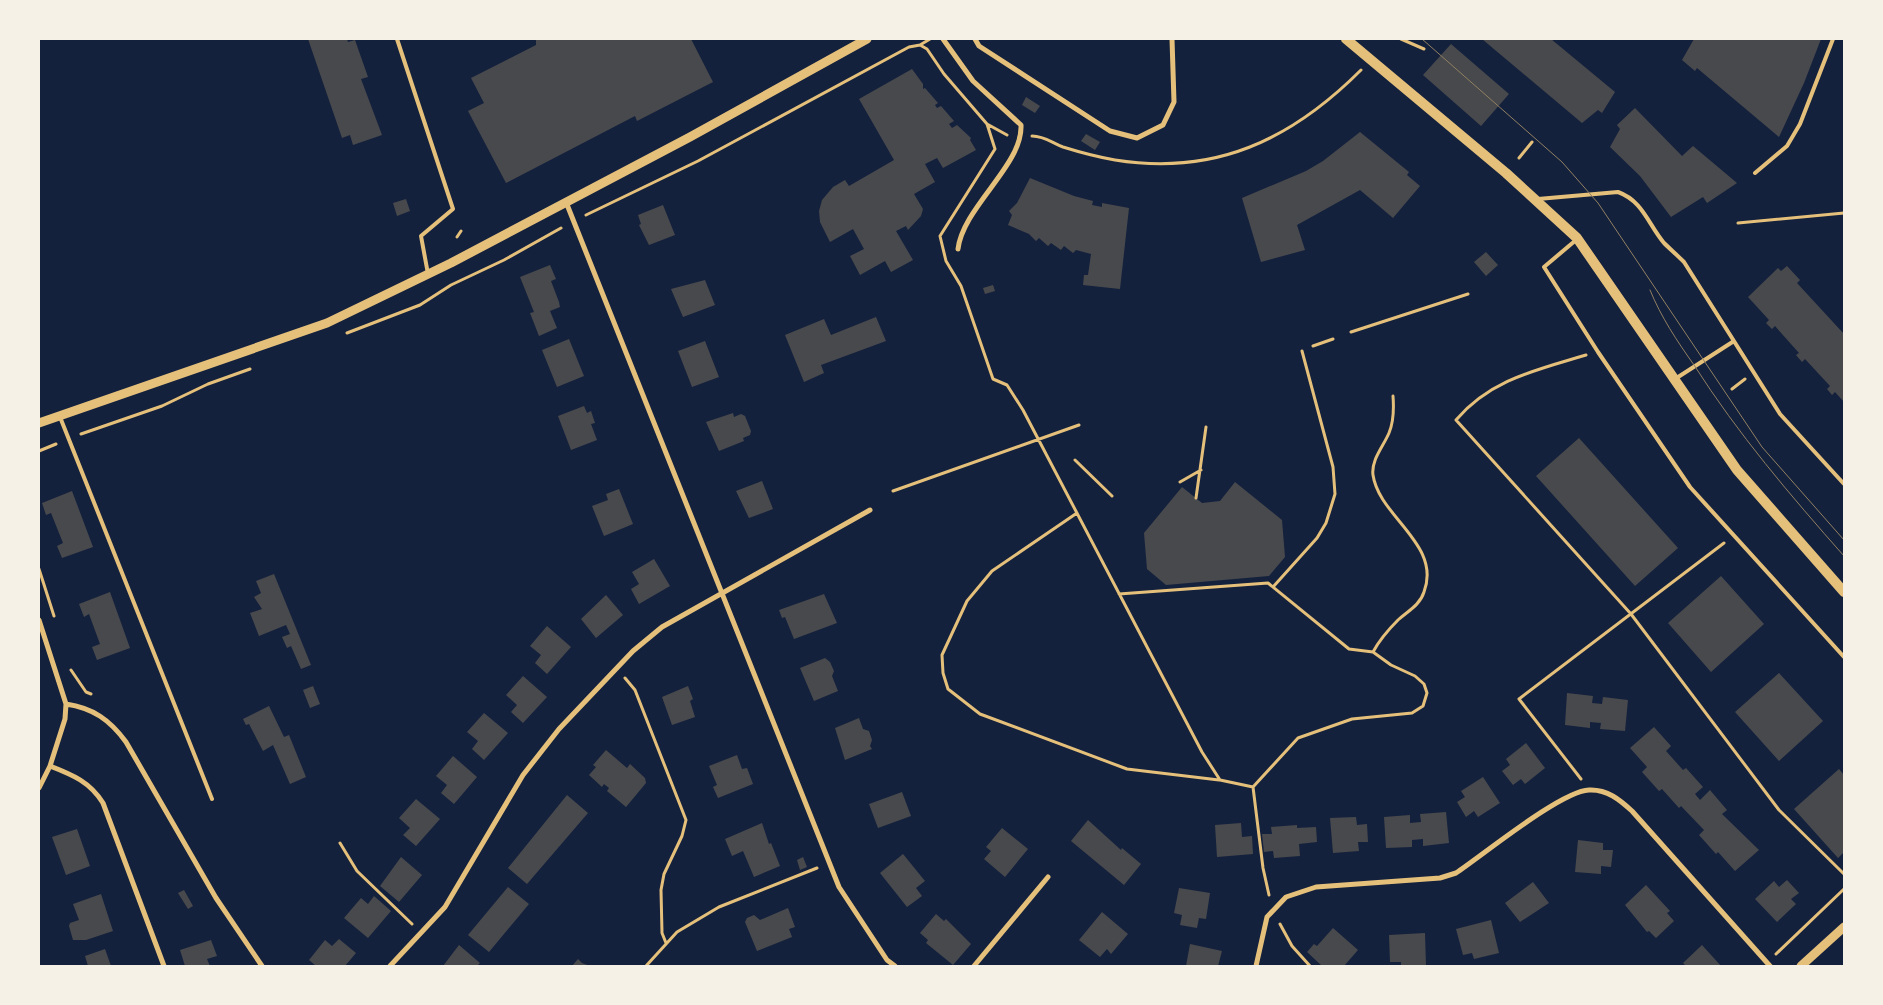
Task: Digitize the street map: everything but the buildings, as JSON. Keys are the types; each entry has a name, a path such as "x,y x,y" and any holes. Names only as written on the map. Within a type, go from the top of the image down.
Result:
{"main road":[{"path":"1346,39 1535,199 1577,238 1737,470 1844,592"}],"street":[{"path":"39,423 326,323 428,274 566,202 866,39"},
{"path":"943,39 973,81 1021,125 1019,143 967,223 959,240 958,249"},
{"path":"975,39 979,46 1008,66 1110,131 1137,138 1163,125 1174,102 1172,39"},
{"path":"566,202 724,593 839,887 887,960 895,966"},
{"path":"390,966 445,907 522,774 559,730 632,650 662,628 870,510"},
{"path":"39,620 66,704 65,719 50,766 39,788"},
{"path":"66,704 84,706 114,725 126,742 216,898 262,966"},
{"path":"50,766 83,780 97,792 103,803 164,966"},
{"path":"1256,966 1267,917 1286,897 1316,887 1440,878 1456,873 1560,800 1588,790 1613,795 1632,811 1769,964"},
{"path":"974,966 1048,877"},
{"path":"1801,966 1844,927"}],"lane":[{"path":"397,39 453,209 421,236 428,274"},
{"path":"1755,174 1787,146 1800,124 1833,39"},
{"path":"1535,199 1618,192 1629,196 1638,204 1664,242 1684,262 1780,414 1844,484"},
{"path":"1577,238 1544,267 1598,352 1690,487 1844,657"},
{"path":"1674,380 1734,341"},
{"path":"60,416 212,799"}],"path":[{"path":"340,336 420,305 451,285 504,260 574,221 698,161 909,48 931,39"},
{"path":"1401,39 1424,49"},
{"path":"920,45 927,49 944,74 987,124 1012,138"},
{"path":"1032,136 1040,135 1063,147 1114,160 1156,164 1197,162 1255,147 1288,129 1316,111 1354,76"},
{"path":"1519,158 1532,142"},
{"path":"1738,224 1844,213"},
{"path":"458,237 461,231"},
{"path":"1351,332 1468,294"},
{"path":"1313,346 1333,339"},
{"path":"1273,587 1317,538 1326,523 1335,494 1333,467 1302,351"},
{"path":"1598,352 1509,378 1468,406 1456,420 1631,614 1779,810 1844,874"},
{"path":"39,451 68,438 162,406 208,384 252,368"},
{"path":"1732,388 1749,376"},
{"path":"1007,385 1023,410 1202,752 1220,780"},
{"path":"1373,652 1380,638 1420,600 1425,591 1426,575 1418,545 1412,533 1381,497 1375,486 1373,472 1375,459 1389,433 1394,413 1393,396"},
{"path":"893,491 1079,425"},
{"path":"1196,498 1206,428"},
{"path":"1075,460 1112,496"},
{"path":"1180,482 1201,470"},
{"path":"1077,513 992,571 967,601 942,655 943,673 948,689 980,714 1127,769 1220,780 1254,788"},
{"path":"1588,790 1570,762 1519,698 1735,535"},
{"path":"1119,594 1268,583 1349,649 1373,652 1391,665 1415,676 1424,684 1427,693 1423,706 1412,713 1352,720 1298,738 1254,788 1263,868 1272,911 1292,946 1310,966"},
{"path":"617,668 635,690 686,820 682,836 664,874 661,890 662,933 666,943"},
{"path":"340,844 357,871 421,933"},
{"path":"646,966 677,932 718,907 830,863"},
{"path":"1769,964 1844,889"}],"tram line":[{"path":"1422,39 1562,162 1598,203 1762,447 1844,540"},
{"path":"1650,290 1659,310 1676,338 1728,415 1784,487 1844,556"}]}
